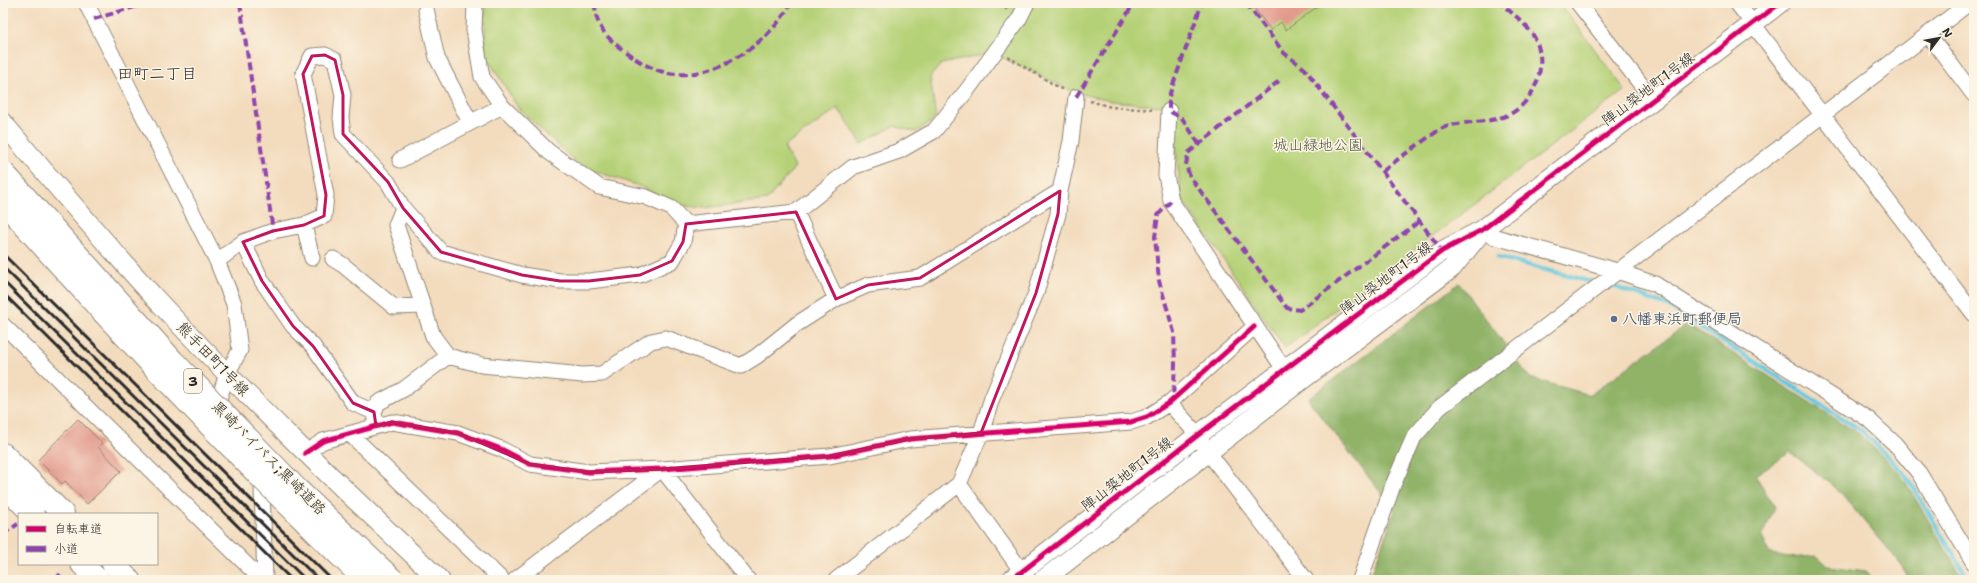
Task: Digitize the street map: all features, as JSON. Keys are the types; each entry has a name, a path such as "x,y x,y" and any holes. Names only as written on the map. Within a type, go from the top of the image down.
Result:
{"highway":[{"name":"黒崎バイパス;黒崎道路","path":"3,172 173,361 298,490 393,580"},
{"name":"黒崎バイパス;黒崎道路","path":"3,201 159,374 287,505 365,580"},
{"path":"3,454 63,513"},
{"path":"3,484 32,513"},
{"path":"83,565 98,580"},
{"path":"114,565 129,580"}],"street":[{"path":"86,3 216,261 234,304 240,350 227,374 213,417 255,460 259,473 262,488 263,580"},
{"path":"475,3 474,30 482,77 502,106 549,152 599,187 646,197 670,208 686,224"},
{"path":"686,224 796,212 853,167 898,151 934,130 968,89 1018,19 1027,3"},
{"path":"1578,3 1653,100"},
{"path":"1737,3 1974,314"},
{"name":"陣山築地町1号線","path":"1020,577 1198,434 1284,369 1442,251 1482,230 1780,3"},
{"path":"1360,580 1394,485 1414,437 1439,408 1969,3"},
{"path":"426,9 437,58 470,122"},
{"path":"1928,34 1974,95"},
{"path":"216,261 243,242 273,231 304,225 324,216 326,195 303,74 312,56 325,55 336,60 343,94 341,118 343,134 388,182 403,208 442,252 522,275 560,281 589,282 640,275 672,261 683,242 686,224"},
{"path":"836,580 959,484 981,433 992,398 1036,293 1058,214 1060,191 1071,141 1076,97"},
{"path":"400,160 502,106"},
{"path":"1169,110 1166,175 1171,202 1254,327 1295,385"},
{"name":"熊手田町1号線","path":"3,123 155,298 227,374 305,453 440,580"},
{"path":"403,208 396,224 433,336 448,356 482,365 582,375 602,374 651,341 666,338 725,362 741,366 757,356 797,324 836,299 868,285 920,278 1060,191"},
{"path":"796,212 836,299"},
{"path":"304,225 312,258"},
{"path":"1482,230 1492,236 1655,284 1868,419 1895,444 1919,473 1974,563"},
{"name":"陣山築地町1号線","path":"1043,580 1295,385 1452,268 1482,230"},
{"path":"243,242 262,281 293,326 313,346 353,402 375,419 458,433 501,449 530,464 589,472 662,469 830,456 910,439 1131,422 1146,417 1169,404 1254,327"},
{"path":"333,259 343,265 394,307 423,306"},
{"path":"3,325 263,580"},
{"path":"305,453 323,441 350,434 375,419 378,403 404,389 448,356"},
{"path":"1169,404 1198,434 1208,452 1306,580"},
{"path":"350,434 502,580"},
{"path":"514,580 662,469"},
{"path":"662,469 748,580"},
{"path":"959,484 1020,577"}],"path":[{"path":"996,50 1076,97 1111,107 1169,110"}],"highlighted area":[{"path":"325,55 335,60 343,95 343,134 388,182 403,208 441,252 522,275 560,281 589,281 640,275 672,261 683,242 686,224 796,212 836,299 868,285 920,278 1060,191 1058,214 1036,293 981,433 910,439 830,456 662,469 589,472 530,464 458,433 392,422 376,426 374,412 353,403 313,346 293,326 262,281 243,242 273,231 304,225 324,216 326,195 303,74 312,56"}],"green space":[{"name":"城山緑地公園","path":"485,3 1560,3 1625,90 1285,348 1181,198 1172,107 1110,101 1074,92 993,53 941,64 930,77 936,118 916,132 894,126 862,144 838,108 784,147 795,167 767,200 704,208 679,205 639,186 580,166 518,108 485,54"},
{"path":"1459,283 1530,378 1590,395 1687,324 1859,434 1901,475 1964,580 1910,580 1901,565 1836,488 1790,452 1755,475 1775,507 1762,536 1769,553 1787,558 1817,556 1828,566 1866,571 1871,580 1369,580 1395,511 1308,399"}],"building":[{"path":"1250,3 1322,3 1286,30 1281,22 1271,30"},
{"path":"78,419 102,443 98,447 121,471 87,504 65,481 62,484 38,460"}],"waterway":[{"path":"1498,257 1595,283"},
{"path":"1607,284 1668,306 1862,431 1905,474 1969,580"}],"railway":[{"path":"3,254 332,580"},
{"path":"3,267 319,580"},
{"path":"3,281 306,580"},
{"path":"3,293 292,580"}],"marked path":[{"path":"94,19 148,3"},
{"path":"240,3 273,231"},
{"path":"595,3 599,25 611,40 631,56 648,66 657,70 676,74 696,73 715,68 734,59 768,34 781,19 791,3"},
{"path":"1076,97 1134,3"},
{"path":"1199,144 1182,118 1169,111 1169,96 1202,3"},
{"path":"1246,3 1284,53 1305,69 1442,251"},
{"path":"1383,171 1411,149 1439,130 1460,123 1493,120 1508,115 1518,109 1533,91 1540,69 1538,46 1533,35 1526,26 1500,3"},
{"path":"1279,81 1188,153 1186,165 1190,177 1287,308 1300,310 1420,221"},
{"path":"1171,201 1158,215 1155,237 1159,281 1174,332 1175,365 1173,400"},
{"path":"3,534 18,524"},
{"path":"55,580 63,571"}],"cycle path":[{"path":"1011,580 1198,435 1442,251 1482,230 1780,3"},
{"path":"305,453 323,441 392,422 458,433 501,449 530,464 589,472 662,469 830,456 910,439 1131,422 1147,417 1169,403 1254,327"}],"place":[{"name":"八幡東浜町郵便局","path":"1614,319"}],"district":[{"name":"田町二丁目","path":"157,73"}]}
